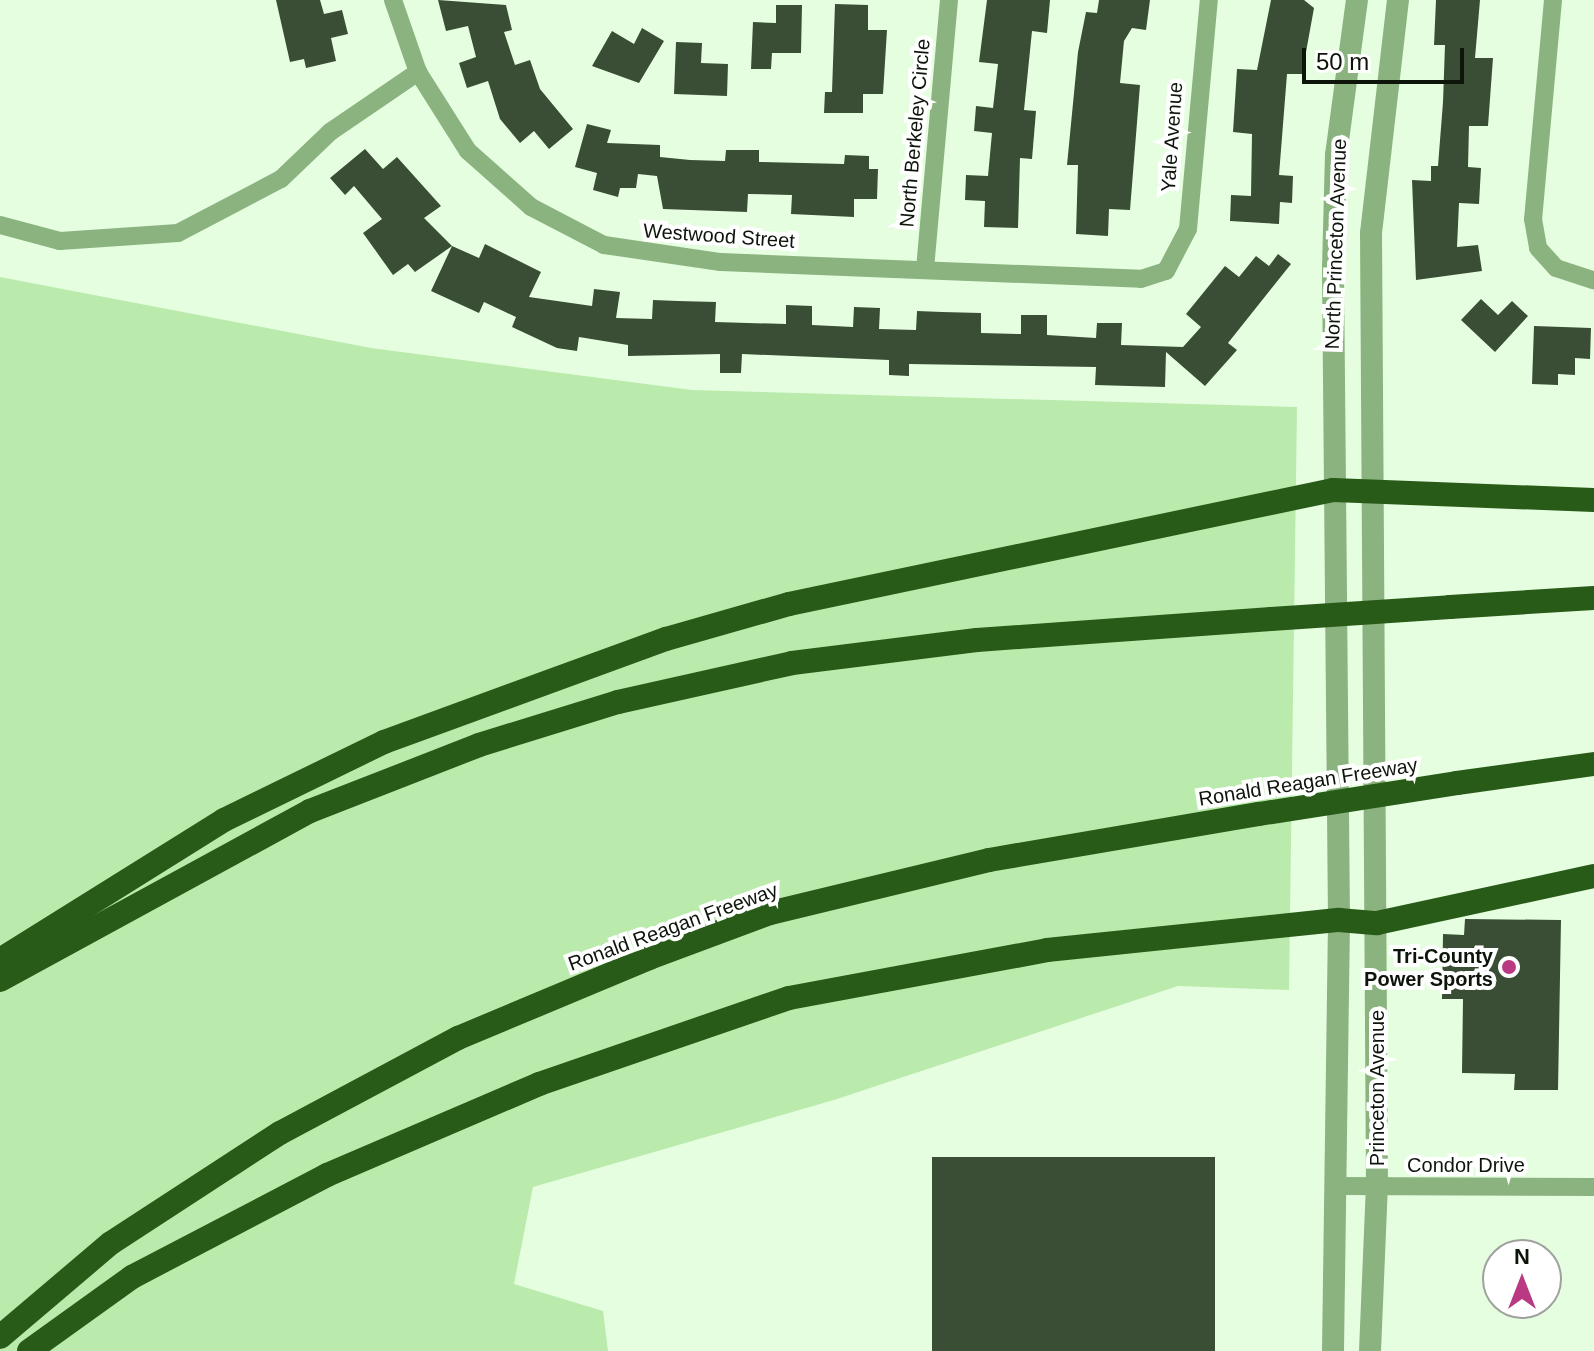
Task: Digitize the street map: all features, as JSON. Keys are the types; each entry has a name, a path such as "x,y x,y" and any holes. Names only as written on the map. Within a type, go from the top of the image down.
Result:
{"highway":[{"path":"0,960 224,820 384,742 666,639 789,604 1333,490 1594,500"},
{"path":"0,980 310,811 479,745 618,702 807,661 977,640 1594,598"},
{"name":"Ronald Reagan Freeway","path":"0,1337 111,1243 280,1133 458,1038 649,958 770,913 989,860 1259,814 1594,764"},
{"path":"29,1351 132,1277 327,1175 539,1084 789,998 1047,950 1339,920 1377,923 1594,876"}],"street":[{"name":"Westwood Street","path":"393,0 418,72 468,151 531,207 604,245 721,262 1141,279 1166,271"},
{"name":"North Berkeley Circle","path":"925,269 949,0"},
{"name":"Yale Avenue","path":"1166,271 1188,229 1209,0"},
{"name":"North Princeton Avenue","path":"1333,490 1336,155 1357,0"},
{"name":"North Princeton Avenue","path":"1368,489 1371,233 1398,0"},
{"path":"1553,0 1533,219 1538,248 1556,268 1594,280"},
{"path":"0,225 60,241 108,241 178,233 245,202 379,94 418,72"},
{"name":"Princeton Avenue","path":"1368,489 1377,923 1377,1186 1370,1351"},
{"name":"Princeton Avenue","path":"1333,490 1339,920 1333,1351"},
{"name":"Condor Drive","path":"1337,1186 1594,1187"}],"green space":[{"path":"0,277 371,348 692,390 1297,407 1289,990 1178,986 834,1100 533,1187 514,1284 603,1311 608,1351 0,1351"}],"building":[{"path":"276,0 320,0 324,14 342,10 348,34 331,38 336,61 306,68 304,59 290,62"},
{"path":"438,0 506,5 512,30 504,32 515,65 530,60 540,89 573,129 549,149 534,131 520,143 500,119 488,81 467,88 459,63 476,57 468,26 446,31"},
{"path":"987,0 1050,0 1047,33 1032,31 1024,110 1036,111 1032,159 1020,158 1018,228 984,227 985,201 965,200 966,175 988,176 992,133 974,131 976,106 993,108 998,64 979,62"},
{"path":"1099,0 1150,0 1146,30 1132,28 1124,41 1120,83 1140,85 1130,210 1109,209 1108,236 1076,234 1078,165 1067,165 1078,52 1086,12 1097,13"},
{"path":"1271,0 1304,0 1314,8 1302,74 1287,74 1279,175 1293,176 1292,203 1280,202 1279,224 1230,221 1231,195 1251,196 1252,134 1233,132 1237,69 1257,70"},
{"path":"1436,0 1480,0 1475,58 1493,58 1488,126 1469,126 1468,167 1481,168 1479,204 1459,203 1457,247 1478,245 1482,271 1416,280 1412,180 1431,181 1431,166 1438,166 1443,102 1445,45 1434,45"},
{"path":"835,4 868,5 868,30 887,30 883,94 863,94 863,113 824,113 825,92 832,92"},
{"path":"776,5 802,5 801,53 772,53 771,69 751,69 753,22 776,23"},
{"path":"642,28 664,41 639,83 592,66 612,31 634,44"},
{"path":"676,42 702,43 701,63 728,64 727,96 674,94"},
{"path":"587,124 611,130 607,143 660,145 660,157 725,161 726,150 759,150 759,162 844,164 845,155 869,156 869,169 878,169 877,199 854,199 854,217 791,214 792,195 748,194 747,212 663,209 657,176 638,174 636,188 620,188 618,197 593,190 597,173 575,167"},
{"path":"365,149 383,169 397,157 441,206 424,218 452,246 415,272 408,264 393,275 363,233 382,219 354,186 345,195 330,178"},
{"path":"485,244 541,272 529,297 592,306 594,289 620,292 616,318 652,319 653,300 716,302 715,322 786,324 786,305 812,306 812,325 853,327 854,307 880,308 879,329 916,330 917,311 981,313 981,333 1021,334 1021,315 1047,315 1047,335 1096,338 1097,323 1122,323 1121,345 1183,347 1201,327 1186,314 1225,266 1239,277 1256,256 1269,266 1278,254 1291,264 1228,343 1237,350 1205,386 1166,352 1165,387 1095,385 1096,367 909,364 909,376 889,375 889,360 742,354 741,373 720,373 720,354 628,356 628,345 579,337 577,351 557,348 512,327 516,317 484,302 479,313 431,291 452,246 479,258"},
{"path":"1481,299 1498,315 1512,301 1528,316 1495,352 1461,320"},
{"path":"1534,326 1591,328 1590,359 1575,358 1575,375 1558,374 1558,385 1532,384"},
{"path":"1465,919 1561,920 1558,1090 1514,1090 1515,1074 1462,1073 1463,999 1442,999 1443,934 1464,935"},
{"path":"932,1157 1215,1157 1215,1351 932,1351"}],"place":[{"name":"Tri-County Power Sports","path":"1509,967"}]}
